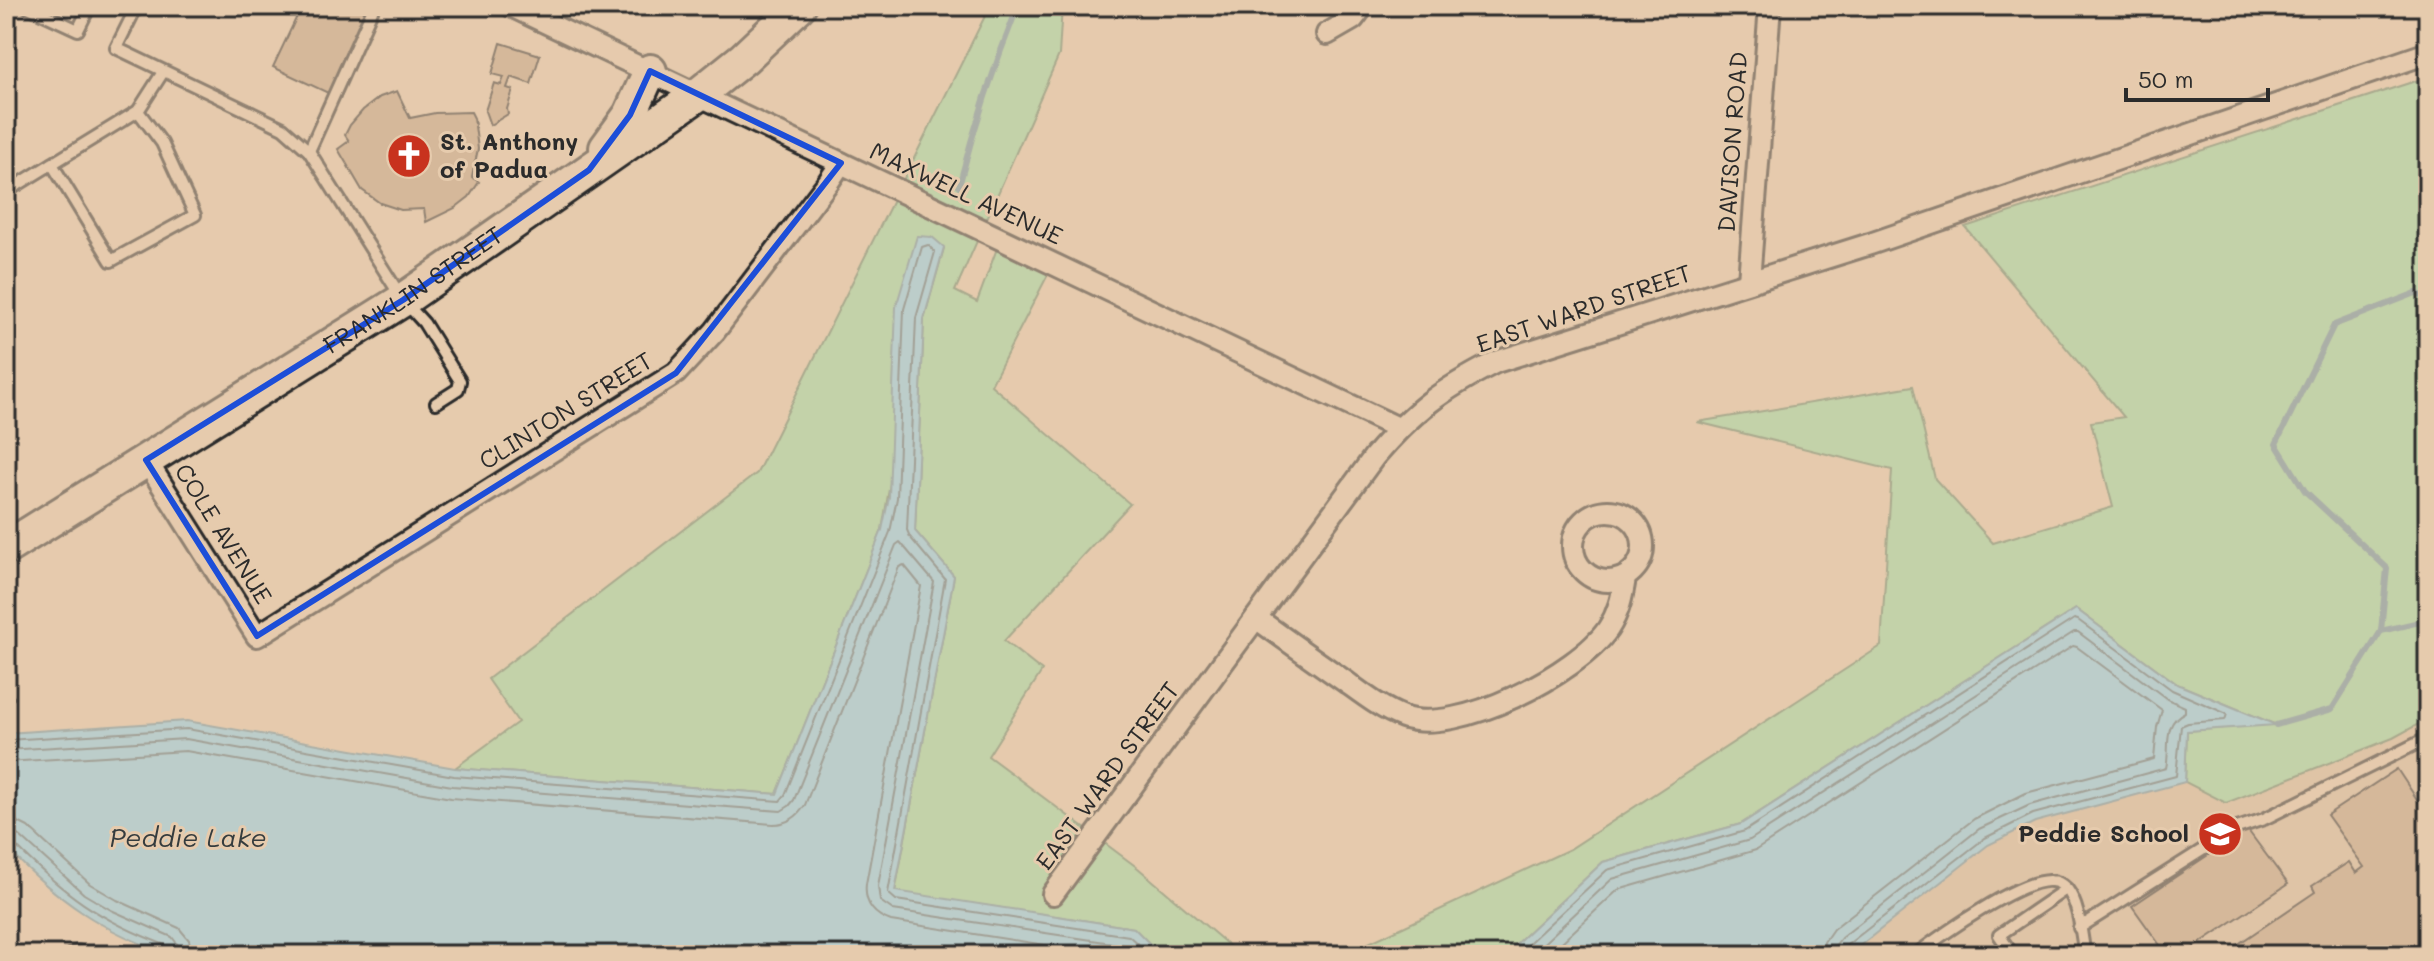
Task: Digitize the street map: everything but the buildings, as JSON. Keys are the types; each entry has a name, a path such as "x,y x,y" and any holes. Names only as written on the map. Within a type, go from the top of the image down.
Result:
{"main road":[{"name":"FRANKLIN STREET","path":"6,548 403,300 699,94 744,58 799,6"},
{"path":"589,170 630,115 650,71"}],"street":[{"name":"MAXWELL AVENUE","path":"511,6 1398,428"},
{"path":"1327,34 1353,19 1363,6"},
{"name":"DAVISON ROAD","path":"1749,281 1770,6"},
{"name":"EAST WARD STREET","path":"1053,894 1374,457 1398,428 1424,404 1454,383 1496,362 1870,244 2428,53"},
{"name":"CLINTON STREET","path":"257,636 676,373 715,331 841,163"},
{"name":"COLE AVENUE","path":"146,460 257,636"},
{"path":"1256,618 1394,713 1406,719 1436,721 1460,718 1507,700 1570,667 1607,630 1621,606 1625,578"}],"lane":[{"path":"26,6 78,30 90,6"},
{"path":"137,6 116,48 283,128 309,151 403,300 424,323 460,381 458,389 436,403"},
{"path":"309,151 374,6"},
{"path":"6,192 138,111 163,72"},
{"path":"52,164 111,261 195,215 162,143 138,111"},
{"path":"2079,928 2237,828 2264,819 2428,738"},
{"path":"1915,955 1949,928 2038,882 2053,880 2066,889 2074,902 2085,955"},
{"path":"2013,955 1999,935 2066,889"},
{"path":"69,955 78,951 89,955"}],"highlighted area":[{"path":"650,71 841,163 676,373 257,636 146,460 403,300 589,170 630,115"}],"shaded area":[{"name":"Peddie School","path":"2428,719 2428,955 1848,955 1988,845 2035,822 2185,782 2226,803 2393,738"}],"green space":[{"path":"990,6 1062,6 1059,55 955,291 977,302 1002,235 1056,259 991,385 1130,504 1004,641 1042,671 988,756 1138,868 1240,955 1161,955 1134,928 895,892 954,576 915,531 924,319 944,248 932,237 882,530 777,794 455,768 518,722 488,679 757,473"},
{"path":"2428,77 2428,719 2393,738 2226,803 2185,782 2187,731 2274,724 2177,684 2076,609 1741,824 1603,862 1504,955 1343,955 1570,849 1881,646 1892,470 1697,422 1913,386 1935,479 1993,543 2113,507 2091,422 2124,417 1965,227"}],"water":[{"name":"Peddie Lake","path":"917,236 932,237 944,247 924,319 915,531 954,576 895,891 1134,928 1161,955 172,955 124,936 82,912 44,883 6,847 7,733 187,721 455,768 777,794 882,530 889,497 896,307"},
{"path":"2076,609 2177,684 2276,725 2187,731 2185,782 2035,822 1988,845 1848,955 1504,955 1603,862 1741,824"}],"waterway":[{"path":"959,186 986,95 1018,6"},
{"path":"2276,725 2332,709 2381,631 2387,568 2305,491 2276,444 2334,325 2416,293 2428,299"},
{"path":"2381,631 2428,620"}],"place":[{"name":"St. Anthony of Padua","path":"409,156"},
{"name":"Peddie School","path":"2220,834"}]}
